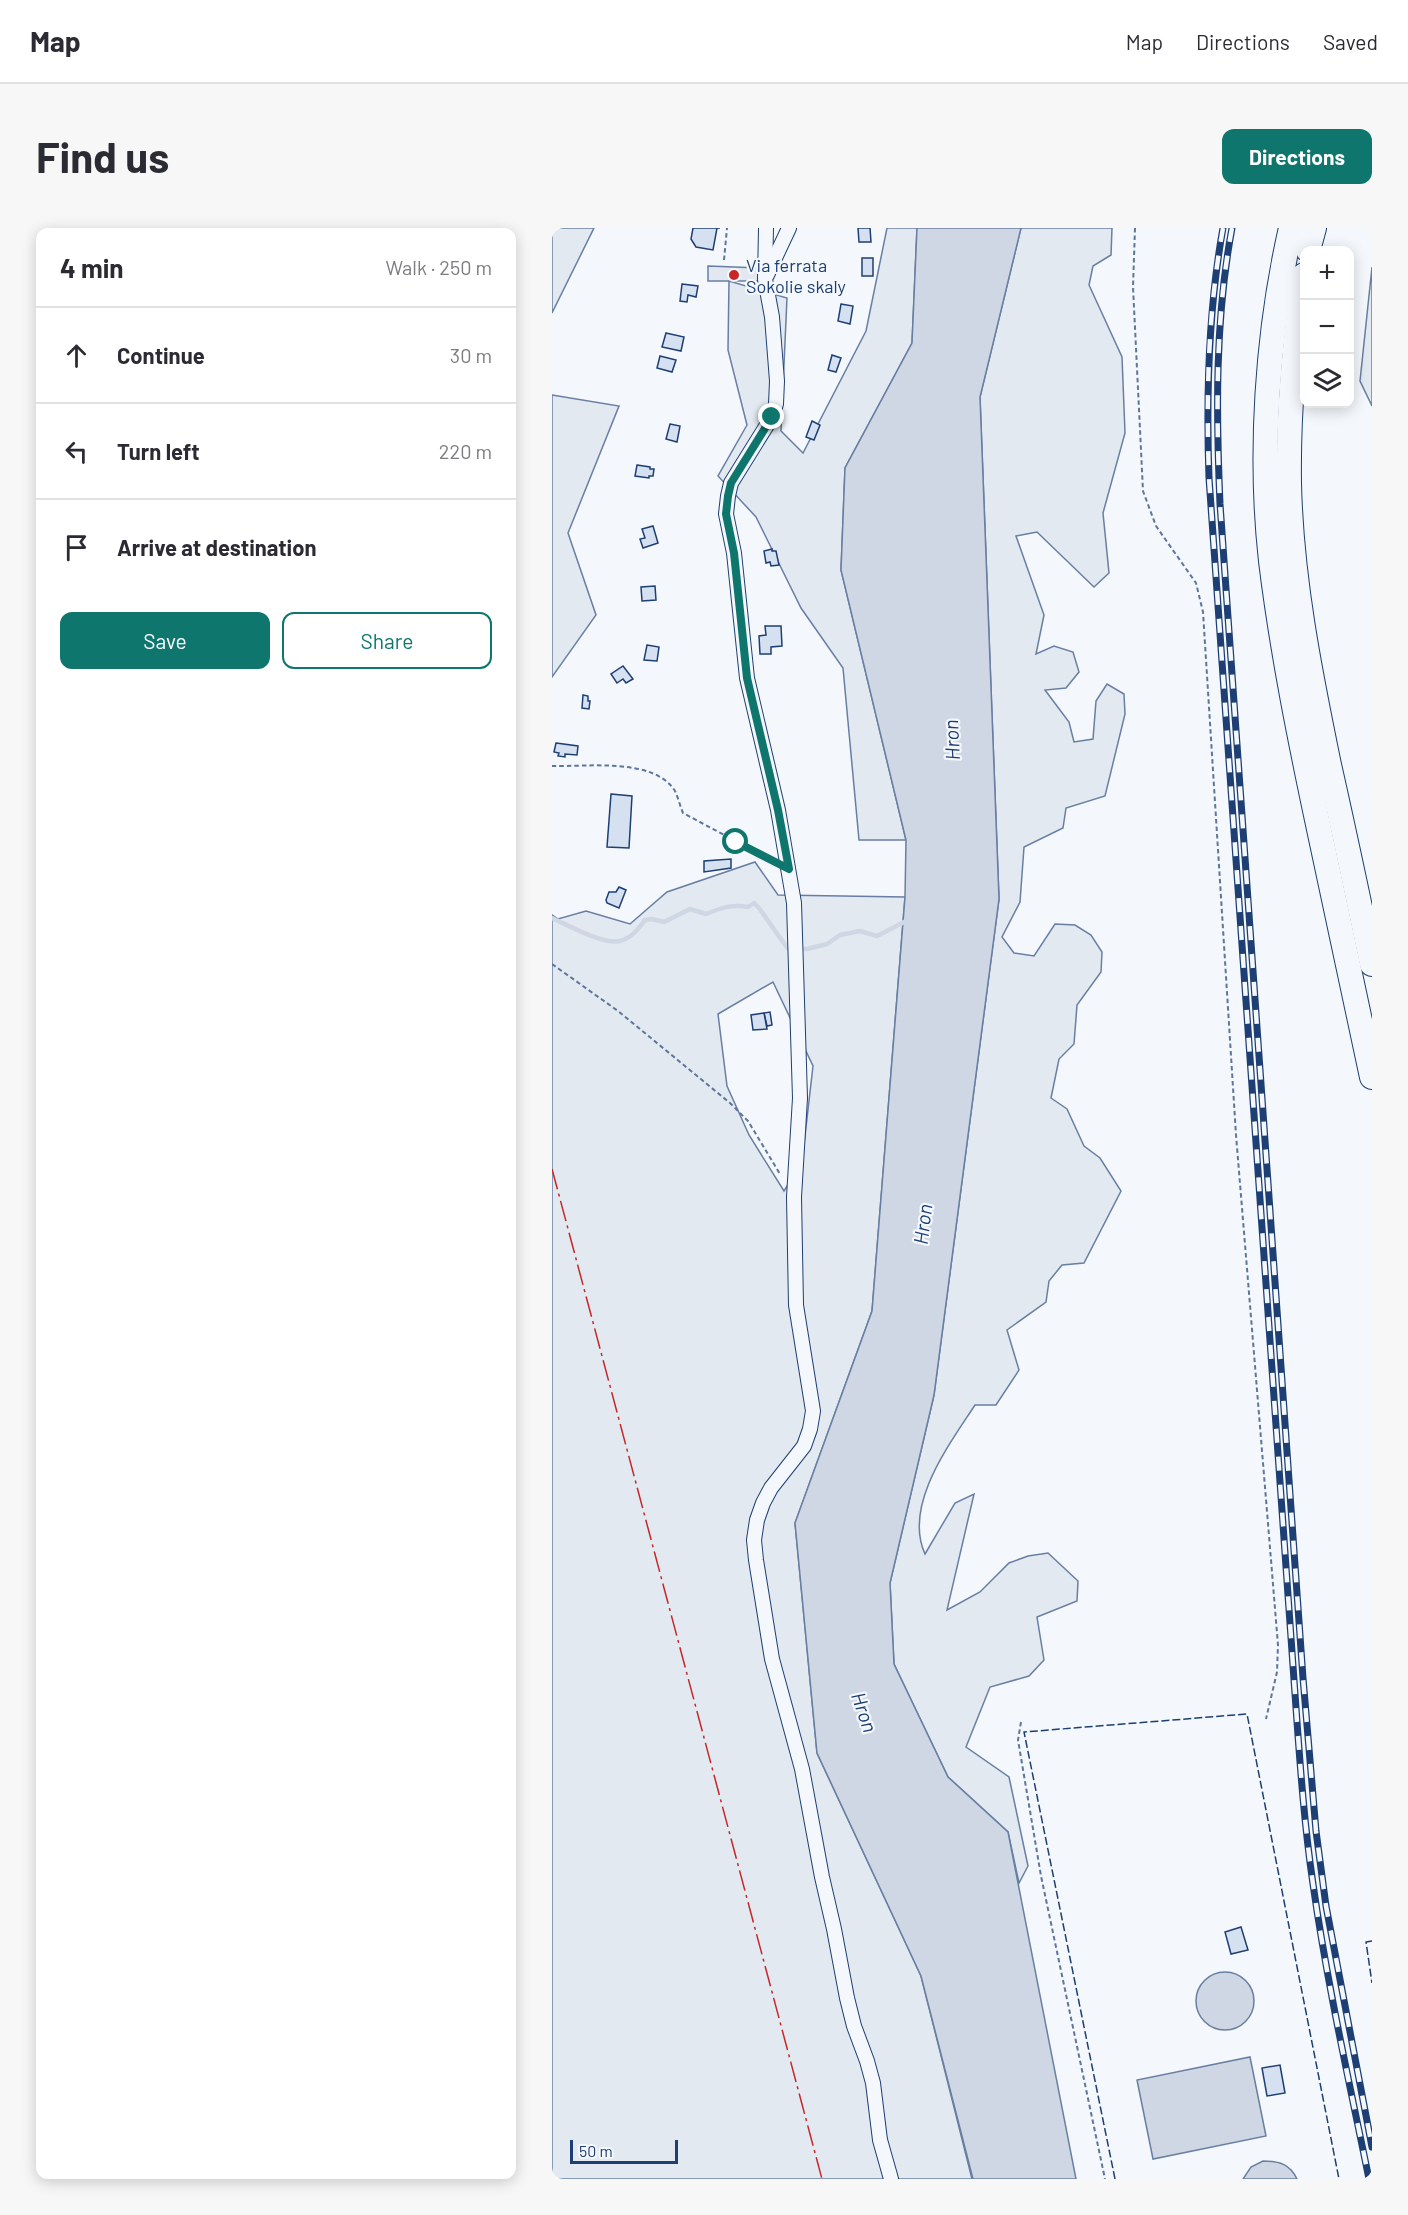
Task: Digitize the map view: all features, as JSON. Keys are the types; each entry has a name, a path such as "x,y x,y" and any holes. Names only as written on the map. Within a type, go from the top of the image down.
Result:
{"highway":[{"path":"1291,228 1274,328 1267,408 1267,483 1271,560 1295,710 1372,1077"},
{"path":"1309,246 1314,228"},
{"path":"1301,300 1296,331 1291,405 1289,483 1294,553 1316,703 1372,964"}],"street":[{"path":"766,228 765,279 772,317 777,381 776,404 772,417 731,483 726,514 734,553 747,678 778,810 794,903 800,1098 794,1197 796,1305 813,1411 804,1446 771,1488 763,1503 757,1520 754,1540 772,1659 802,1769 847,1998 873,2083 880,2140 891,2179"},
{"path":"765,279 789,228"}],"path":[{"path":"724,260 728,228"},
{"path":"1135,228 1133,287 1143,491 1156,526 1196,583 1203,612 1236,1136 1278,1645 1277,1672 1266,1719"},
{"path":"552,766 635,767 664,779 674,791 683,813 789,869"},
{"path":"552,964 618,1011 730,1103 748,1121 794,1197"},
{"path":"1021,1722 1017,1740 1041,1876 1105,2179"}],"shaded area":[{"path":"552,228 594,228 552,313"},
{"path":"887,228 917,228 912,343 845,468 841,570 906,840 859,840 843,668 801,608 756,517 718,476 747,425 728,350 729,281 787,298 781,431 803,453 866,331"},
{"path":"1021,228 1112,228 1111,255 1093,266 1089,285 1122,357 1125,433 1103,513 1109,573 1094,587 1037,532 1016,536 1044,615 1036,654 1054,646 1073,652 1079,672 1066,688 1045,690 1069,722 1074,742 1093,739 1096,701 1107,684 1124,694 1125,714 1105,796 1066,808 1063,828 1024,847 1020,902 1002,937 1014,953 1034,956 1055,924 1075,925 1091,935 1102,952 1101,972 1077,1005 1074,1044 1059,1059 1051,1098 1067,1109 1084,1146 1100,1158 1121,1191 1084,1263 1062,1265 1049,1281 1046,1302 1007,1330 1019,1370 996,1405 975,1405 932,1476 924,1496 920,1516 920,1535 925,1554 955,1503 974,1494 947,1610 980,1592 1009,1563 1028,1556 1048,1553 1078,1581 1077,1601 1037,1617 1044,1660 1029,1676 990,1687 966,1747 1009,1777 1028,1866 1019,1883 1008,1832 948,1777 894,1664 890,1583 934,1395 999,899 980,397"},
{"name":"Via ferrata Sokolie skaly","path":"708,266 760,268 759,281 708,281"},
{"path":"1372,267 1372,406 1360,381"},
{"path":"552,395 619,406 568,533 596,615 552,677"},
{"path":"755,862 778,895 905,897 872,1311 795,1523 817,1753 921,1976 972,2179 552,2179 552,915 558,919 586,911 630,924 667,892","holes":["773,982 813,1066 802,1162 784,1191 749,1135 727,1086 718,1014"]}],"water":[{"name":"Hron","path":"917,228 1021,228 980,397 999,899 934,1395 890,1583 894,1664 948,1777 1008,1832 1076,2179 973,2179 921,1976 817,1753 795,1523 872,1311 905,897 906,840 841,570 845,468 912,343"},
{"path":"1219,1972 1231,1972 1246,1980 1254,1995 1254,2007 1246,2022 1231,2030 1219,2030 1204,2022 1196,2007 1196,1995 1204,1980"},
{"path":"1250,2057 1266,2136 1153,2159 1137,2080"},
{"path":"1263,2161 1283,2164 1297,2179 1243,2179 1251,2167"}],"building":[{"path":"693,228 717,228 713,250 696,247 691,239"},
{"path":"858,228 870,228 871,242 859,242"},
{"path":"862,258 873,258 873,276 862,276"},
{"path":"682,284 698,286 696,297 688,295 687,302 680,301"},
{"path":"841,304 853,306 850,324 838,321"},
{"path":"666,333 684,337 681,351 662,347"},
{"path":"832,355 841,358 836,372 828,370"},
{"path":"660,356 676,360 672,372 657,368"},
{"path":"812,421 820,425 814,440 806,437"},
{"path":"670,424 680,426 677,442 666,439"},
{"path":"637,465 654,469 653,476 649,478 635,476"},
{"path":"653,526 658,543 643,548 640,539 645,538 642,529"},
{"path":"772,549 776,551 779,565 771,566 770,562 766,563 764,551"},
{"path":"655,586 656,600 642,601 641,587"},
{"path":"765,626 781,626 782,646 771,647 771,654 760,654 759,636 766,635"},
{"path":"647,645 659,647 657,661 644,660"},
{"path":"623,666 633,679 626,683 623,679 617,683 611,674"},
{"path":"583,695 588,696 589,709 582,708"},
{"path":"556,743 578,746 577,755 558,756 559,753 554,752"},
{"path":"611,794 632,796 629,848 607,847"},
{"path":"731,859 731,868 704,872 704,861"},
{"path":"619,887 626,890 619,908 607,903 606,900 609,892 616,892"},
{"path":"770,1012 772,1025 767,1026 764,1013"},
{"path":"764,1013 767,1029 753,1030 751,1015"},
{"path":"1241,1927 1248,1950 1231,1954 1225,1932"},
{"path":"1280,2065 1285,2093 1267,2096 1262,2068"}],"waterway":[{"path":"552,918 595,937 620,941 637,930 645,920 664,922 690,909 706,914 726,907 748,907 754,903 788,949 807,949 827,944 840,935 860,931 877,936 908,920"}],"railway":[{"path":"1223,228 1214,290 1209,353 1209,478 1300,1756 1313,1884 1325,1958 1369,2179"},
{"path":"1232,228 1222,297 1218,366 1220,504 1303,1678 1316,1831 1326,1906 1372,2147"}],"fence":[{"path":"1115,2179 1024,1732 1247,1714 1339,2179"},
{"path":"1372,1941 1366,1942 1372,1983"}],"power":[{"path":"552,1169 822,2179"}],"place":[{"name":"Via ferrata Sokolie skaly","path":"734,275"}],"route":[{"path":"736,842 789,869 778,810 747,678 734,553 726,514 731,483 772,417"}]}
